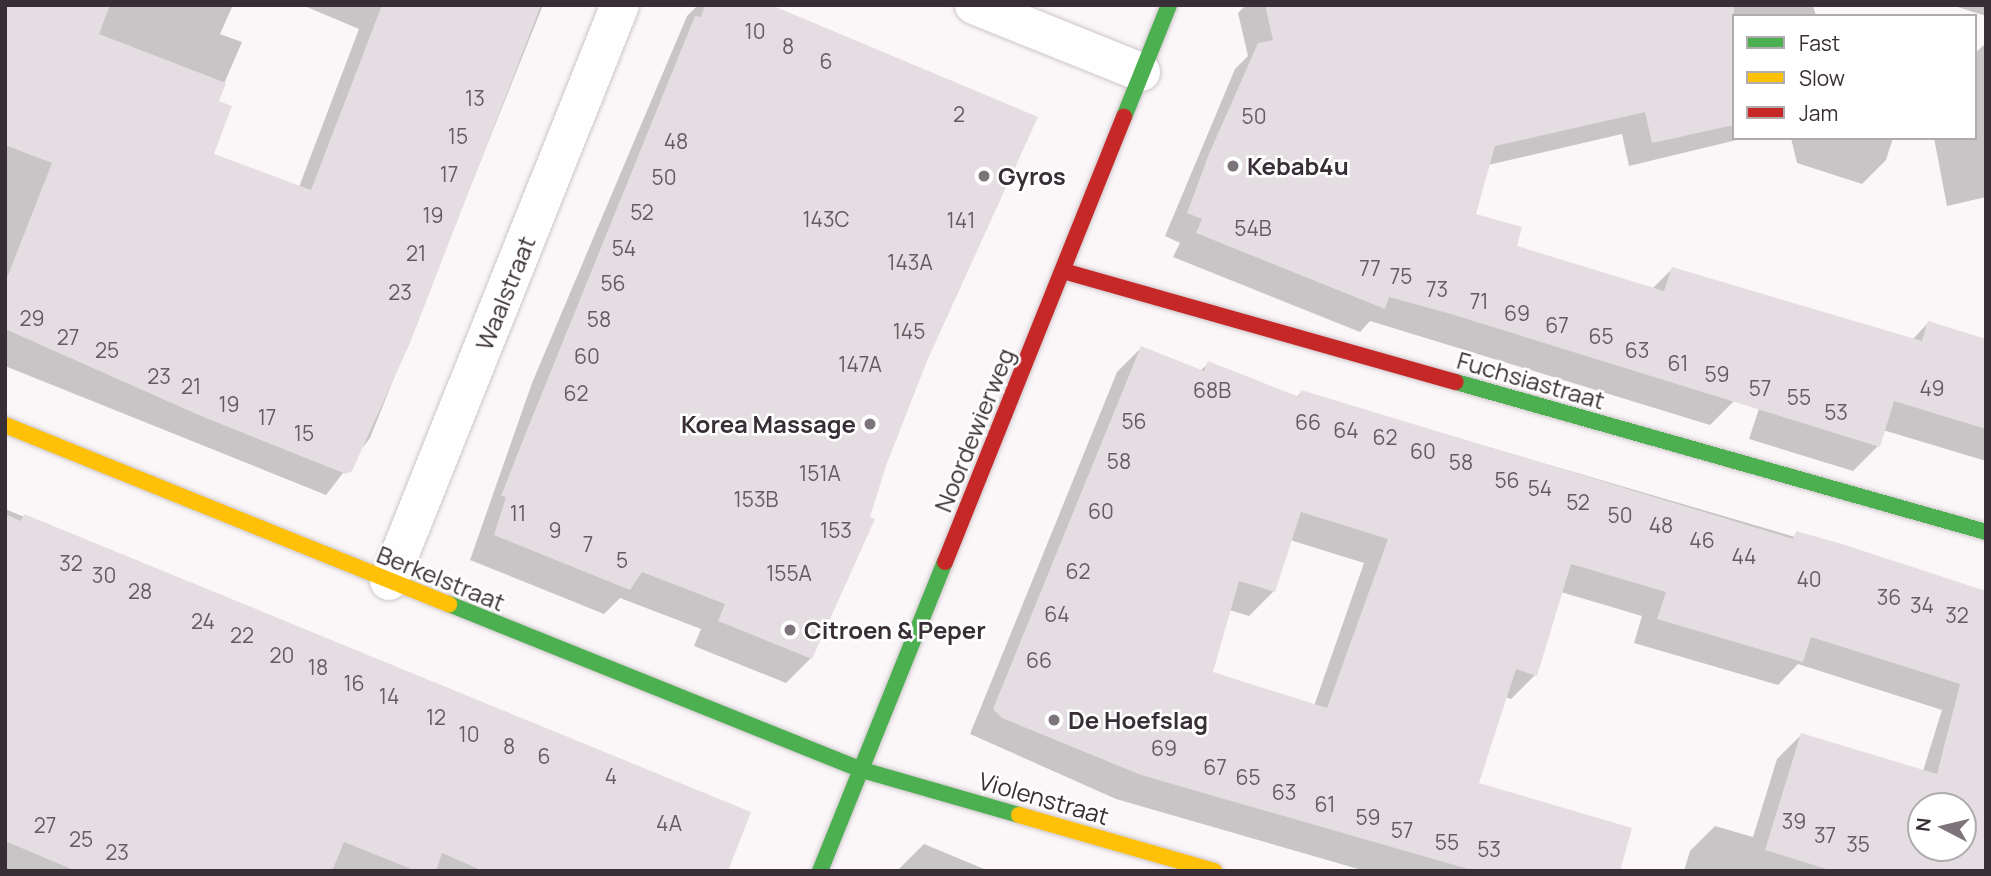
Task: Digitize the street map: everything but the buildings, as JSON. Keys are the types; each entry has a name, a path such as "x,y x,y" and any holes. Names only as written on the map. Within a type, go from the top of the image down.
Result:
{"street":[{"name":"Waalstraat","path":"389,582 620,5"},
{"path":"974,5 1141,72"},
{"name":"Noordewierweg","path":"820,871 1169,5"},
{"name":"Fuchsiastraat","path":"1063,271 1986,532"},
{"name":"Berkelstraat","path":"5,425 389,582 862,770"},
{"name":"Violenstraat","path":"862,770 1214,871"}],"traffic: fast":[{"path":"1124,117 1169,5"},
{"path":"1456,382 1986,532"},
{"path":"820,871 945,562"},
{"path":"449,604 862,770 1019,815"}],"traffic: slow":[{"path":"5,425 449,604"},
{"path":"1019,815 1214,871"}],"traffic: jam":[{"path":"945,562 1124,117"},
{"path":"1063,271 1456,382"}],"place":[{"name":"Kebab4u","path":"1233,166"},
{"name":"Gyros","path":"984,176"},
{"name":"Korea Massage","path":"870,424"},
{"name":"Citroen & Peper","path":"790,630"},
{"name":"De Hoefslag","path":"1054,720"}]}
